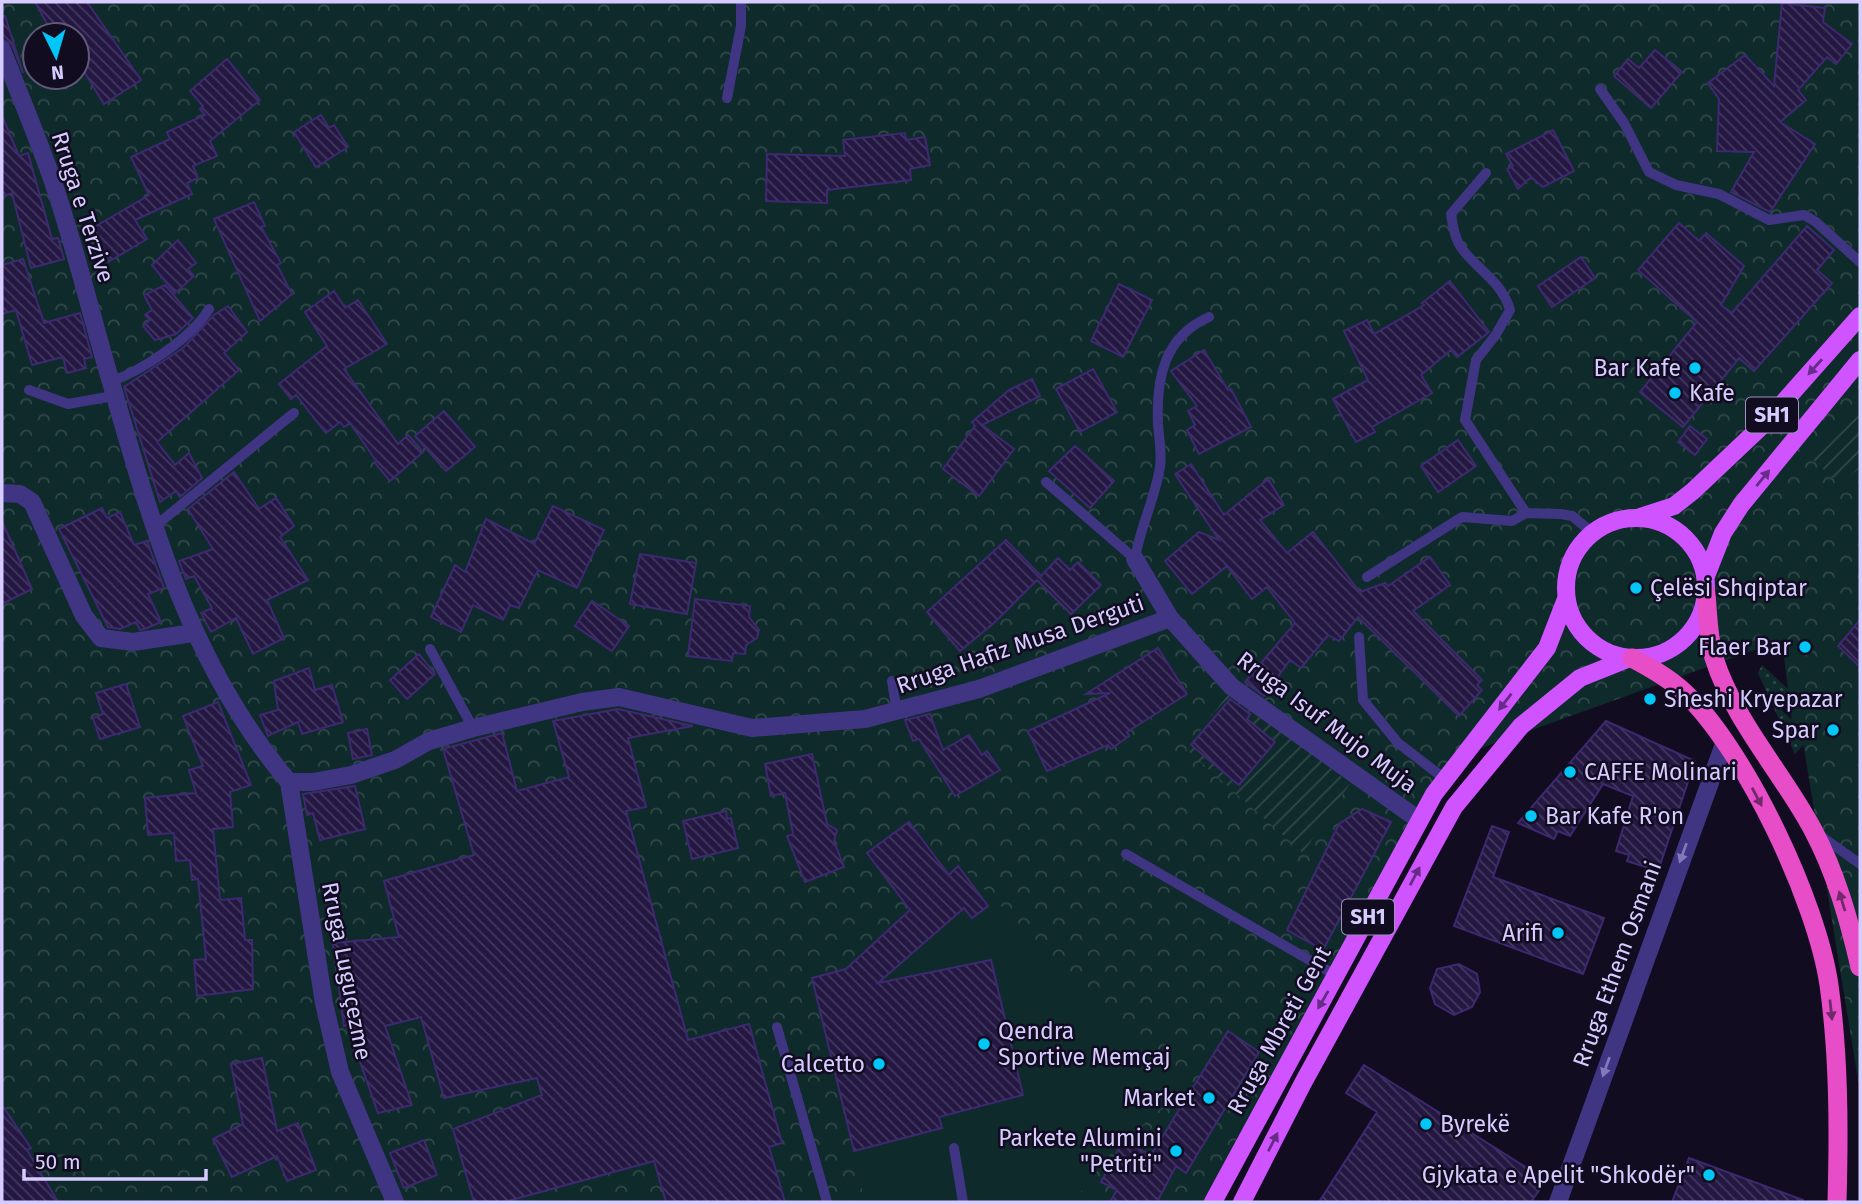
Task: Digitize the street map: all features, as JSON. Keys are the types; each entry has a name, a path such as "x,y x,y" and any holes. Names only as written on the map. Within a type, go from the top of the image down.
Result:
{"highway":[{"path":"1706,585 1714,658 1746,723 1814,830 1835,876 1860,967"},
{"path":"1631,658 1662,674 1686,694 1724,744 1753,789 1798,878 1828,983 1837,1074 1836,1202"}],"main road":[{"name":"SH1","path":"1592,532 1614,520 1640,517 1674,506 1693,491 1766,422 1860,316"},
{"name":"SH1","path":"1706,585 1723,533 1741,505 1860,360"},
{"path":"1640,517 1670,526 1694,547 1706,585"},
{"name":"Rruga Mbreti Gent","path":"1213,1202 1419,820 1445,779 1548,648 1566,599 1566,574 1575,551 1592,532"},
{"name":"Rruga Mbreti Gent","path":"1566,599 1578,629 1601,650 1631,658 1653,657 1681,642 1700,618 1706,585"},
{"name":"Rruga Mbreti Gent","path":"1242,1202 1303,1083 1454,807 1521,726 1580,678 1631,658"}],"street":[{"name":"Rruga e Terzive","path":"2,50 52,180 111,389 154,527 194,633 256,743 289,782"},
{"path":"2,493 20,494 32,502 84,616 101,638 133,642 194,633"},
{"name":"Rruga Isuf Mujo Muja","path":"1135,559 1170,618 1232,687 1419,820"},
{"name":"Rruga Hafiz Musa Derguti","path":"289,782 313,782 351,775 395,760 429,741 473,728 582,702 619,697 752,728 832,723 897,713 979,689 1170,618"},
{"name":"Rruga Ethem Osmani","path":"1558,1202 1724,744"},
{"name":"Rruga Luguçezme","path":"289,782 324,1003 340,1072 395,1202"}],"lane":[{"path":"727,98 741,26 741,2"},
{"path":"1600,89 1624,123 1649,172 1676,185 1719,194 1769,220 1804,215 1816,222 1860,262"},
{"path":"1486,173 1451,214 1454,233 1463,250 1492,276 1506,295 1510,310 1495,336 1476,360 1465,419 1526,513"},
{"path":"29,390 68,404 111,389 187,335 201,322 209,309"},
{"path":"1135,559 1162,454 1158,424 1161,371 1174,345 1189,326 1209,317"},
{"path":"154,527 294,413"},
{"name":"Rruga Isuf Mujo Muja","path":"1046,482 1135,559"},
{"path":"1367,577 1462,517 1512,521 1526,513 1572,516 1592,532"},
{"path":"1359,637 1363,700 1398,743 1445,779"},
{"path":"430,649 473,728"},
{"path":"892,681 897,713"},
{"path":"1814,830 1860,864"},
{"path":"1126,854 1337,976"},
{"path":"777,1027 827,1202"},
{"path":"954,1147 963,1202"}],"green space":[{"path":"2,2 1860,2 1860,1092 1802,736 1793,731 1782,640 1454,758 1213,1202 2,1202"},
{"path":"1860,404 1860,468 1839,484 1812,459"},
{"path":"1762,665 1790,691 1777,706 1811,737 1795,754 1758,673"},
{"path":"1232,689 1350,784 1303,853 1186,749"},
{"name":"Qendra Sportive Memçaj","path":"959,864 1183,1088 1131,1136 1123,1132 1112,1152 1073,1202 939,1202 937,1197 917,1202 865,1202 816,997"}],"building":[{"path":"35,2 87,2 141,80 104,104 91,83 91,21 45,21"},
{"path":"1782,3 1825,8 1823,22 1852,44 1836,64 1827,57 1798,90 1806,100 1780,122 1815,144 1770,212 1731,192 1754,152 1717,151 1719,99 1708,83 1745,55 1774,86"},
{"path":"2,16 5,16 21,68 12,45 2,39"},
{"path":"1655,50 1682,72 1651,108 1614,76 1628,59 1639,68"},
{"path":"227,59 260,100 210,141 217,156 193,166 198,178 187,183 192,194 135,220 147,239 110,261 91,229 149,195 131,157 170,139 167,132 205,115 200,109 203,106 190,91"},
{"path":"321,115 329,128 334,125 348,147 316,167 294,132"},
{"path":"2,116 19,156 28,153 52,239 58,238 64,259 31,268 12,193 2,197"},
{"path":"1553,130 1574,171 1543,187 1531,177 1518,189 1507,169 1513,166 1506,154"},
{"path":"905,133 906,140 925,137 930,165 910,169 911,180 827,190 827,203 766,201 767,154 845,156 843,140"},
{"path":"254,202 265,226 261,227 281,263 277,265 292,294 260,321 214,219"},
{"path":"1679,223 1699,241 1706,233 1744,266 1721,305 1732,313 1807,226 1834,250 1817,270 1832,283 1754,371 1739,358 1683,427 1640,392 1697,322 1638,270"},
{"path":"178,240 196,263 188,269 194,276 175,293 152,265"},
{"path":"1581,257 1595,278 1552,307 1538,286"},
{"path":"23,259 44,323 80,313 92,357 84,359 86,368 67,373 63,357 32,365 16,310 2,314 2,265"},
{"path":"1450,281 1489,332 1457,357 1451,350 1421,375 1432,393 1372,427 1375,432 1356,442 1333,399 1368,380 1344,331 1367,320 1374,334 1424,305 1422,303"},
{"path":"1119,284 1152,300 1123,357 1091,341"},
{"path":"165,285 193,318 176,334 155,340 143,326 150,320 145,315 152,310 144,295"},
{"path":"334,291 345,308 358,300 387,344 344,369 398,444 408,435 423,452 390,481 375,463 377,462 350,423 344,427 340,422 326,433 296,395 291,399 279,384 327,346 305,312"},
{"path":"228,306 247,332 224,353 239,370 157,442 175,465 189,453 202,478 180,497 176,491 160,502 124,387 183,348 214,315"},
{"path":"1204,350 1228,390 1231,389 1251,427 1199,454 1187,430 1195,425 1188,411 1197,406 1171,371"},
{"path":"1093,369 1117,412 1080,432 1056,389"},
{"path":"1032,379 1040,396 982,425 1014,449 979,496 943,469 975,426 972,422 1009,390"},
{"path":"444,411 475,447 446,471 415,436"},
{"path":"1690,426 1707,439 1695,455 1678,442"},
{"path":"1458,440 1476,466 1438,492 1421,466"},
{"path":"1075,446 1114,481 1090,508 1049,471"},
{"path":"1191,464 1224,515 1268,479 1284,505 1260,520 1287,553 1313,532 1360,592 1385,583 1388,586 1430,557 1450,585 1413,611 1482,680 1477,685 1482,690 1459,716 1358,617 1339,641 1328,635 1301,668 1290,660 1264,696 1245,682 1295,623 1267,587 1252,599 1227,566 1192,594 1165,561 1199,532 1219,540 1175,474"},
{"path":"234,472 259,509 276,498 294,526 280,537 308,580 267,600 284,638 253,654 236,618 211,632 201,613 212,608 194,576 186,579 179,561 213,549 188,509"},
{"path":"553,506 604,530 577,588 538,570 519,608 510,605 503,620 473,605 461,632 431,617 455,565 465,572 486,519 534,544"},
{"path":"102,508 107,518 120,512 134,545 147,541 164,588 148,594 161,622 140,630 136,622 120,629 108,627 59,529"},
{"path":"2,521 32,589 2,604"},
{"path":"1006,540 1041,576 1058,558 1070,570 1078,562 1101,585 1071,614 1037,580 995,622 960,651 927,612"},
{"path":"640,554 696,563 687,614 630,604"},
{"path":"695,599 750,606 749,617 759,630 757,638 746,645 745,654 733,653 732,661 688,656"},
{"path":"592,601 629,626 612,651 575,626"},
{"path":"1860,620 1860,667 1838,646"},
{"path":"1158,648 1187,694 1127,732 1129,736 1111,749 1108,745 1047,771 1028,731 1110,693 1086,694"},
{"path":"419,654 435,674 407,699 390,680"},
{"path":"309,668 315,690 332,685 343,722 302,734 298,722 268,736 260,715 278,710 274,681"},
{"path":"126,684 140,727 100,739 93,718 103,714 96,693"},
{"path":"1230,699 1250,714 1247,719 1275,742 1239,785 1191,745"},
{"path":"218,702 251,785 230,792 233,827 213,829 220,900 241,898 245,940 252,940 253,989 197,996 194,960 206,959 198,879 192,880 190,860 176,861 174,833 148,835 145,798 196,793 189,770 203,766 183,716"},
{"path":"618,709 693,726 628,738 646,807 626,811 688,1040 749,1024 782,1143 769,1147 785,1202 666,1202 654,1161 504,1202 474,1202 453,1129 542,1095 537,1078 444,1098 421,1017 385,1026 412,1105 378,1113 347,1025 344,1026 333,943 399,937 384,881 474,855 443,749 502,733 517,791 569,777 553,721"},
{"path":"930,714 943,750 969,735 982,755 987,751 1000,770 955,796 919,739 913,741 905,720"},
{"path":"1606,721 1695,761 1660,865 1654,863 1652,869 1627,861 1629,855 1616,851 1633,796 1603,784 1570,836 1558,831 1554,839 1518,823"},
{"path":"367,729 372,755 353,759 348,733"},
{"path":"812,754 827,824 837,830 834,841 844,867 805,882 787,836 793,834 785,793 771,796 765,764"},
{"path":"355,786 365,829 320,840 313,813 307,815 303,794"},
{"path":"1362,809 1391,822 1323,950 1287,930 1339,824"},
{"path":"726,811 727,819 731,818 738,848 692,859 683,821"},
{"path":"909,822 949,875 958,866 988,906 972,918 964,908 878,983 991,960 1023,1095 939,1117 942,1128 854,1151 812,978 846,969 910,910 867,853"},
{"path":"1492,826 1509,832 1493,877 1604,918 1583,974 1454,926"},
{"path":"1459,964 1477,974 1480,992 1472,1007 1454,1015 1435,1004 1430,988 1437,969"},
{"path":"1228,1031 1259,1052 1186,1173 1176,1166 1157,1202 1110,1202 1117,1190 1101,1182 1123,1141 1151,1155"},
{"path":"262,1058 277,1131 298,1123 316,1170 287,1181 277,1156 232,1177 213,1139 243,1124 231,1064"},
{"path":"1364,1065 1546,1180 1531,1202 1319,1202 1377,1112 1346,1093"},
{"path":"2,1105 31,1148 27,1150 58,1202 2,1202"},
{"path":"424,1140 437,1175 404,1188 390,1153"},
{"name":"Gjykata e Apelit \"Shkodër\"","path":"1689,1158 1803,1200 1803,1202 1672,1202"}],"place":[{"name":"Bar Kafe","path":"1695,368"},
{"name":"Kafe","path":"1675,393"},
{"name":"Çelësi Shqiptar","path":"1636,588"},
{"name":"Flaer Bar","path":"1805,647"},
{"name":"Sheshi Kryepazar","path":"1650,699"},
{"name":"Spar","path":"1833,730"},
{"name":"CAFFE Molinari","path":"1570,772"},
{"name":"Bar Kafe R'on","path":"1531,816"},
{"name":"Arifi","path":"1558,933"},
{"name":"Qendra Sportive Memçaj","path":"984,1044"},
{"name":"Calcetto","path":"879,1064"},
{"name":"Market","path":"1209,1098"},
{"name":"Byrekë","path":"1426,1124"},
{"name":"Parkete Alumini \"Petriti\"","path":"1176,1151"},
{"name":"Gjykata e Apelit \"Shkodër\"","path":"1709,1175"}]}
